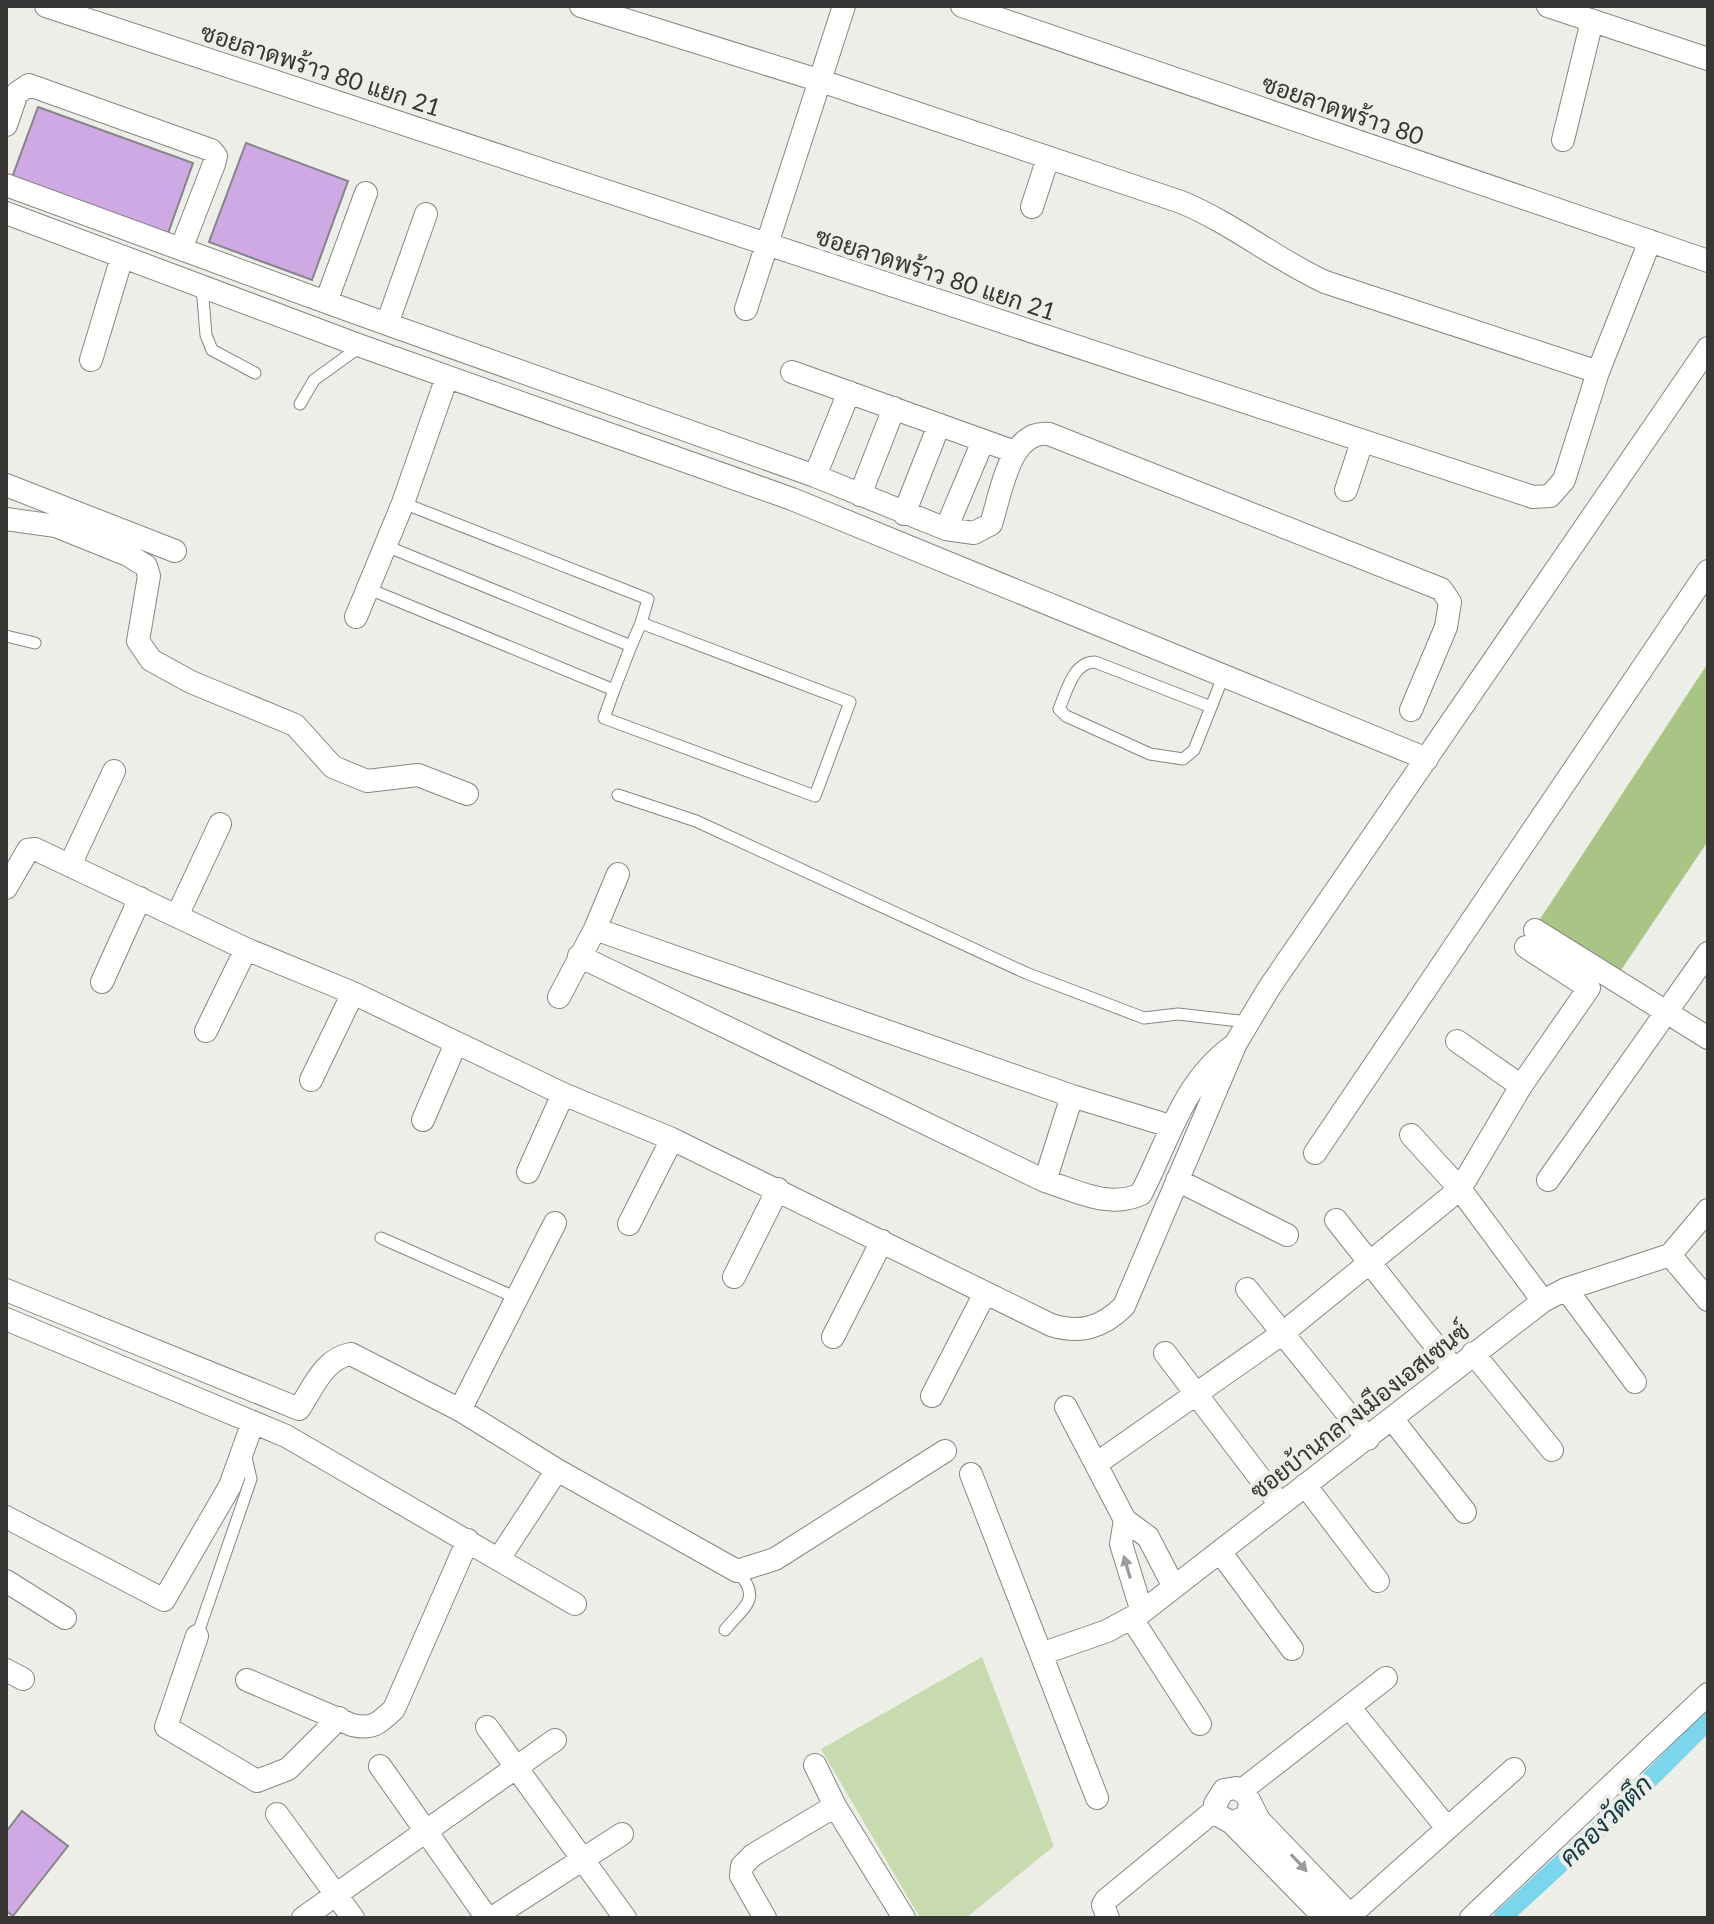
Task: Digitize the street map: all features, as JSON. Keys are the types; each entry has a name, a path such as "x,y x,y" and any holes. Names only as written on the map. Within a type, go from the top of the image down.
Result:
{"street":[{"name":"ซอยลาดพร้าว 80 แยก 21","path":"46,6 100,14 767,244 1533,497 1550,496 1564,480 1598,372 1650,241"},
{"path":"581,6 821,81 1211,215 1325,282 1598,372"},
{"path":"746,309 844,6"},
{"name":"ซอยลาดพร้าว 80","path":"962,6 1708,261"},
{"path":"1548,6 1708,59"},
{"path":"1563,140 1592,21"},
{"path":"6,125 17,93 29,85 211,150 216,156 214,164 181,249"},
{"path":"1032,207 1048,158"},
{"path":"6,185 815,476 946,529 974,533 991,524 1015,452 1035,433 1049,434 1441,589 1450,602 1446,627 1411,710"},
{"path":"326,302 366,193"},
{"path":"6,213 361,346 792,499 1427,759"},
{"path":"387,324 426,214"},
{"path":"91,360 122,257"},
{"path":"6,888 28,850 70,865 246,949 353,993 563,1094 672,1139 985,1293 1071,1331 1107,1323 1124,1306 1236,1043 1708,348"},
{"path":"792,372 1015,452"},
{"path":"356,617 403,503 447,377"},
{"path":"815,476 849,392"},
{"path":"860,495 894,408"},
{"path":"904,514 939,425"},
{"path":"946,529 983,441"},
{"path":"1346,490 1362,442"},
{"path":"6,485 175,551"},
{"path":"6,519 56,526 128,555 146,566 149,576 138,641 151,660 191,682 295,725 333,767 367,781 384,782 400,776 418,775 467,794"},
{"path":"1315,1153 1708,571"},
{"path":"70,865 114,771"},
{"path":"177,916 220,824"},
{"path":"559,997 595,929 618,874"},
{"path":"102,982 140,898"},
{"path":"595,929 1072,1096 1170,1126"},
{"path":"1096,1464 1283,1333 1460,1189 1521,1086 1589,988 1531,939 1708,1038"},
{"path":"206,1031 246,949"},
{"path":"1548,1180 1708,953"},
{"path":"579,956 1045,1181 1109,1202 1128,1200 1141,1194 1170,1126 1195,1081 1213,1060 1236,1043"},
{"path":"311,1080 353,993"},
{"path":"1457,1041 1521,1086"},
{"path":"423,1120 456,1043"},
{"path":"528,1172 563,1094"},
{"path":"1045,1181 1072,1096"},
{"path":"1411,1135 1460,1189 1543,1301"},
{"path":"629,1224 672,1139"},
{"path":"1177,1180 1287,1235"},
{"path":"734,1277 778,1189"},
{"path":"1708,1210 1670,1255 1708,1300"},
{"path":"1336,1220 1454,1369"},
{"path":"460,1410 555,1223"},
{"path":"833,1337 882,1241"},
{"name":"ซอยบ้านกลางเมืองเอสเซนซ์","path":"1041,1654 1137,1615 1543,1301 1566,1289 1670,1255"},
{"path":"1247,1289 1368,1439"},
{"path":"1566,1289 1635,1382"},
{"path":"6,1290 299,1409"},
{"path":"932,1396 985,1293"},
{"path":"6,1319 286,1436 500,1557 575,1604"},
{"path":"1165,1353 1279,1503"},
{"path":"1473,1353 1552,1450"},
{"path":"286,1436 299,1409 328,1365 338,1356 351,1354 460,1410 557,1470 737,1571 775,1559 945,1451"},
{"path":"1066,1407 1125,1520 1148,1537 1173,1585"},
{"path":"1393,1420 1465,1512"},
{"path":"10,1524 164,1600 230,1486 245,1452 253,1422"},
{"path":"500,1557 557,1470"},
{"path":"971,1474 1097,1798"},
{"path":"1305,1485 1378,1581"},
{"path":"1125,1520 1121,1544 1137,1615 1200,1724"},
{"path":"247,1680 368,1729 394,1709 468,1540"},
{"path":"1221,1553 1292,1649"},
{"path":"6,1581 65,1618"},
{"path":"197,1636 166,1727 257,1781 288,1769 339,1718"},
{"path":"1246,1798 1386,1678"},
{"path":"1471,1918 1708,1694"},
{"path":"1349,1707 1447,1828"},
{"path":"487,1727 625,1918"},
{"path":"303,1918 555,1740"},
{"path":"815,1765 835,1806 904,1918"},
{"path":"380,1766 490,1918 622,1834"},
{"path":"1325,1918 1224,1816 1220,1793 1230,1788 1246,1798 1259,1820 1350,1917 1514,1769"},
{"path":"1108,1918 1103,1905 1106,1900 1224,1816 1247,1816 1246,1798"},
{"path":"765,1918 741,1876 742,1866 753,1855 835,1806"},
{"path":"277,1814 353,1918"}],"lane":[{"path":"202,287 206,335 212,350 255,373"},
{"path":"300,404 314,380 361,346"},
{"path":"403,503 648,599 604,718 815,796 850,702 641,623"},
{"path":"386,546 631,646"},
{"path":"369,589 614,690"},
{"path":"6,636 35,643"},
{"path":"1211,707 1095,662 1085,662 1078,667 1059,709 1066,716 1150,754 1177,760 1190,757 1211,707 1223,677"},
{"path":"618,795 696,821 1026,973 1144,1018 1178,1014 1249,1022"},
{"path":"381,1238 517,1298"},
{"path":"197,1636 251,1479 245,1452"},
{"path":"725,1630 747,1608 750,1595 749,1584 737,1571"}],"green space":[{"path":"1708,663 1708,841 1611,985 1531,933"},
{"path":"982,1657 1054,1846 966,1918 920,1918 821,1749"}],"building":[{"path":"38,107 193,163 166,239 10,183"},
{"path":"246,143 348,181 312,280 209,242"},
{"path":"22,1811 68,1846 13,1916 6,1911 6,1832"}],"waterway":[{"name":"คลองวัดตึก","path":"1502,1918 1617,1812 1708,1721"}]}
